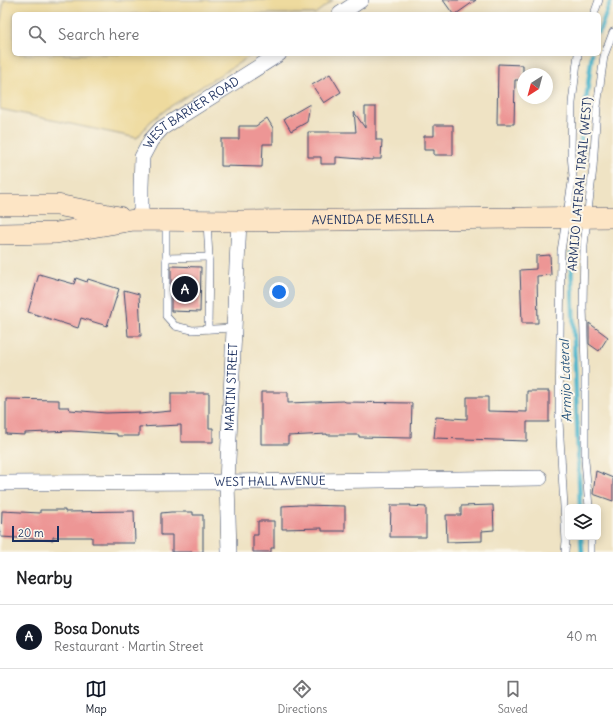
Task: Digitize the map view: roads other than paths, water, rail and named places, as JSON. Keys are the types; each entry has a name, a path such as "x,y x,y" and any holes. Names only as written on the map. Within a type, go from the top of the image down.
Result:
{"main road":[{"name":"AVENIDA DE MESILLA","path":"0,205 56,205 138,220"},
{"name":"AVENIDA DE MESILLA","path":"0,234 56,233 138,220 239,221 566,217 613,218"}],"street":[{"path":"343,12 361,0"},
{"name":"WEST BARKER ROAD","path":"138,220 142,157 151,140 162,128 276,56"},
{"name":"MARTIN STREET","path":"228,552 227,482 239,221"},
{"name":"WEST HALL AVENUE","path":"0,483 540,478"}],"lane":[{"path":"595,12 599,0"},
{"name":"ARMIJO LATERAL TRAIL (WEST)","path":"589,504 585,460 585,365 583,307 584,245 594,168 597,107 604,56 613,32"},
{"path":"565,552 566,541 559,421 561,251 573,176 571,155 572,103 578,56"},
{"path":"166,220 166,316 175,326 192,330 234,328"},
{"path":"207,221 209,257 208,329"},
{"path":"166,258 209,257"},
{"path":"591,540 591,552"}],"waterway":[{"name":"Armijo Lateral","path":"601,27 611,0"},
{"name":"Armijo Lateral","path":"583,166 581,140 592,56"},
{"name":"Armijo Lateral","path":"571,254 580,504"},
{"name":"Armijo Lateral","path":"581,540 582,552"}],"place":[{"name":"Bosa Donuts","path":"185,289"}]}
